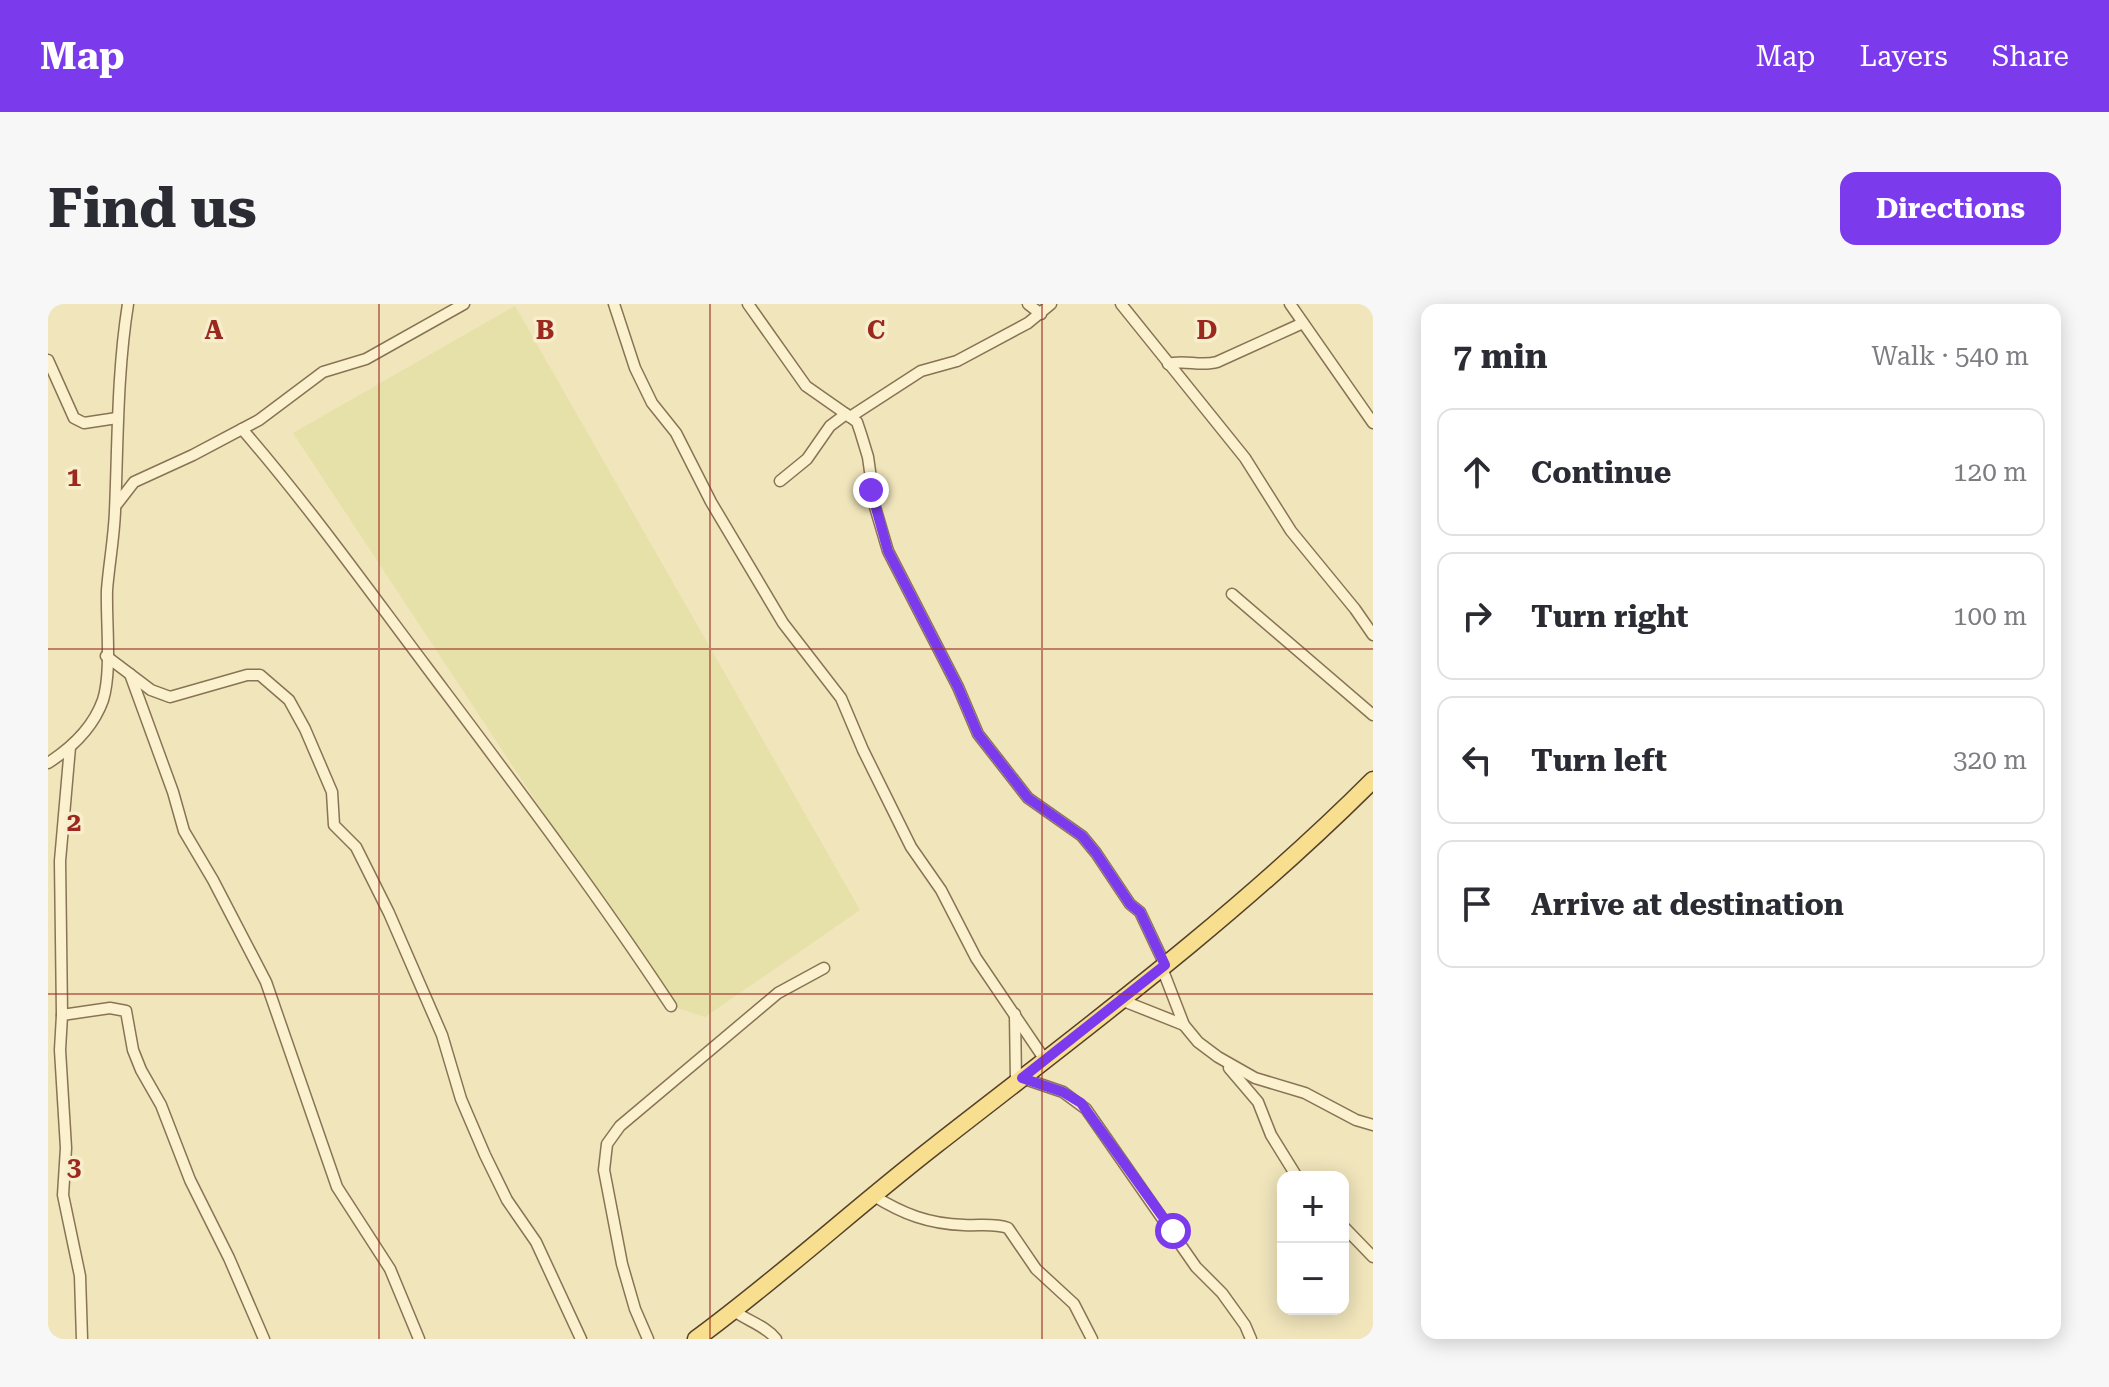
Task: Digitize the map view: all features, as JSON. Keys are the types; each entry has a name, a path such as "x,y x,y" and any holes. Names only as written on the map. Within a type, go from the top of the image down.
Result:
{"main road":[{"path":"696,1339 1214,927 1373,780"}],"street":[{"path":"48,763 70,747 92,724 106,690 108,579 114,546 117,418 128,304"},
{"path":"115,506 128,488 140,479 242,429 292,397 323,372 366,359 464,304"},
{"path":"614,304 635,368 652,403 676,433 711,502 783,623 841,698 911,847 941,890 971,949 1045,1060"},
{"path":"748,304 806,386 857,422 868,457 875,507 888,551 958,687 978,734 1028,798 1082,836 1130,904 1140,912 1164,966 1184,1025 1198,1042 1218,1057 1255,1078 1305,1093 1356,1120 1373,1125"},
{"path":"1028,304 1041,314"},
{"path":"780,481 807,459 830,426 921,371 957,361 1041,314 1051,304"},
{"path":"1121,304 1245,458 1291,531 1373,635"},
{"path":"1290,304 1373,423"},
{"path":"1168,364 1177,361 1202,365 1217,362 1303,323"},
{"path":"48,360 74,418 84,423 117,418"},
{"path":"242,429 280,474 446,693 583,878 671,1006"},
{"path":"1232,594 1373,715"},
{"path":"106,656 160,695 170,697 247,675 260,675 295,709 326,773 332,792 334,825 356,847 389,913 442,1035 453,1078 480,1144 507,1200 536,1242 581,1339"},
{"path":"130,674 184,831 266,982 337,1187 390,1269 419,1339"},
{"path":"70,747 60,861 60,1050 66,1148 63,1195 80,1276 82,1339"},
{"path":"648,1339 635,1309 615,1233 604,1161 610,1137 778,993 824,968"},
{"path":"1121,1000 1184,1025"},
{"path":"62,1015 110,1008 126,1011 133,1050 141,1070 161,1105 190,1180 229,1258 264,1339"},
{"path":"1015,1012 1019,1080 1063,1092 1086,1109 1196,1267 1222,1293 1245,1325 1251,1339"},
{"path":"1218,1057 1250,1090 1271,1135 1293,1171"},
{"path":"874,1196 921,1220 1008,1228 1036,1269 1074,1304 1092,1339"},
{"path":"1349,1232 1373,1257"},
{"path":"734,1311 776,1339"}],"shaded area":[{"path":"515,306 860,910 705,1017 671,1006 293,433"}],"route":[{"path":"871,490 888,551 958,687 978,734 1028,798 1082,836 1096,853 1130,904 1140,912 1165,965 1022,1078 1063,1092 1081,1103 1173,1231"}]}
